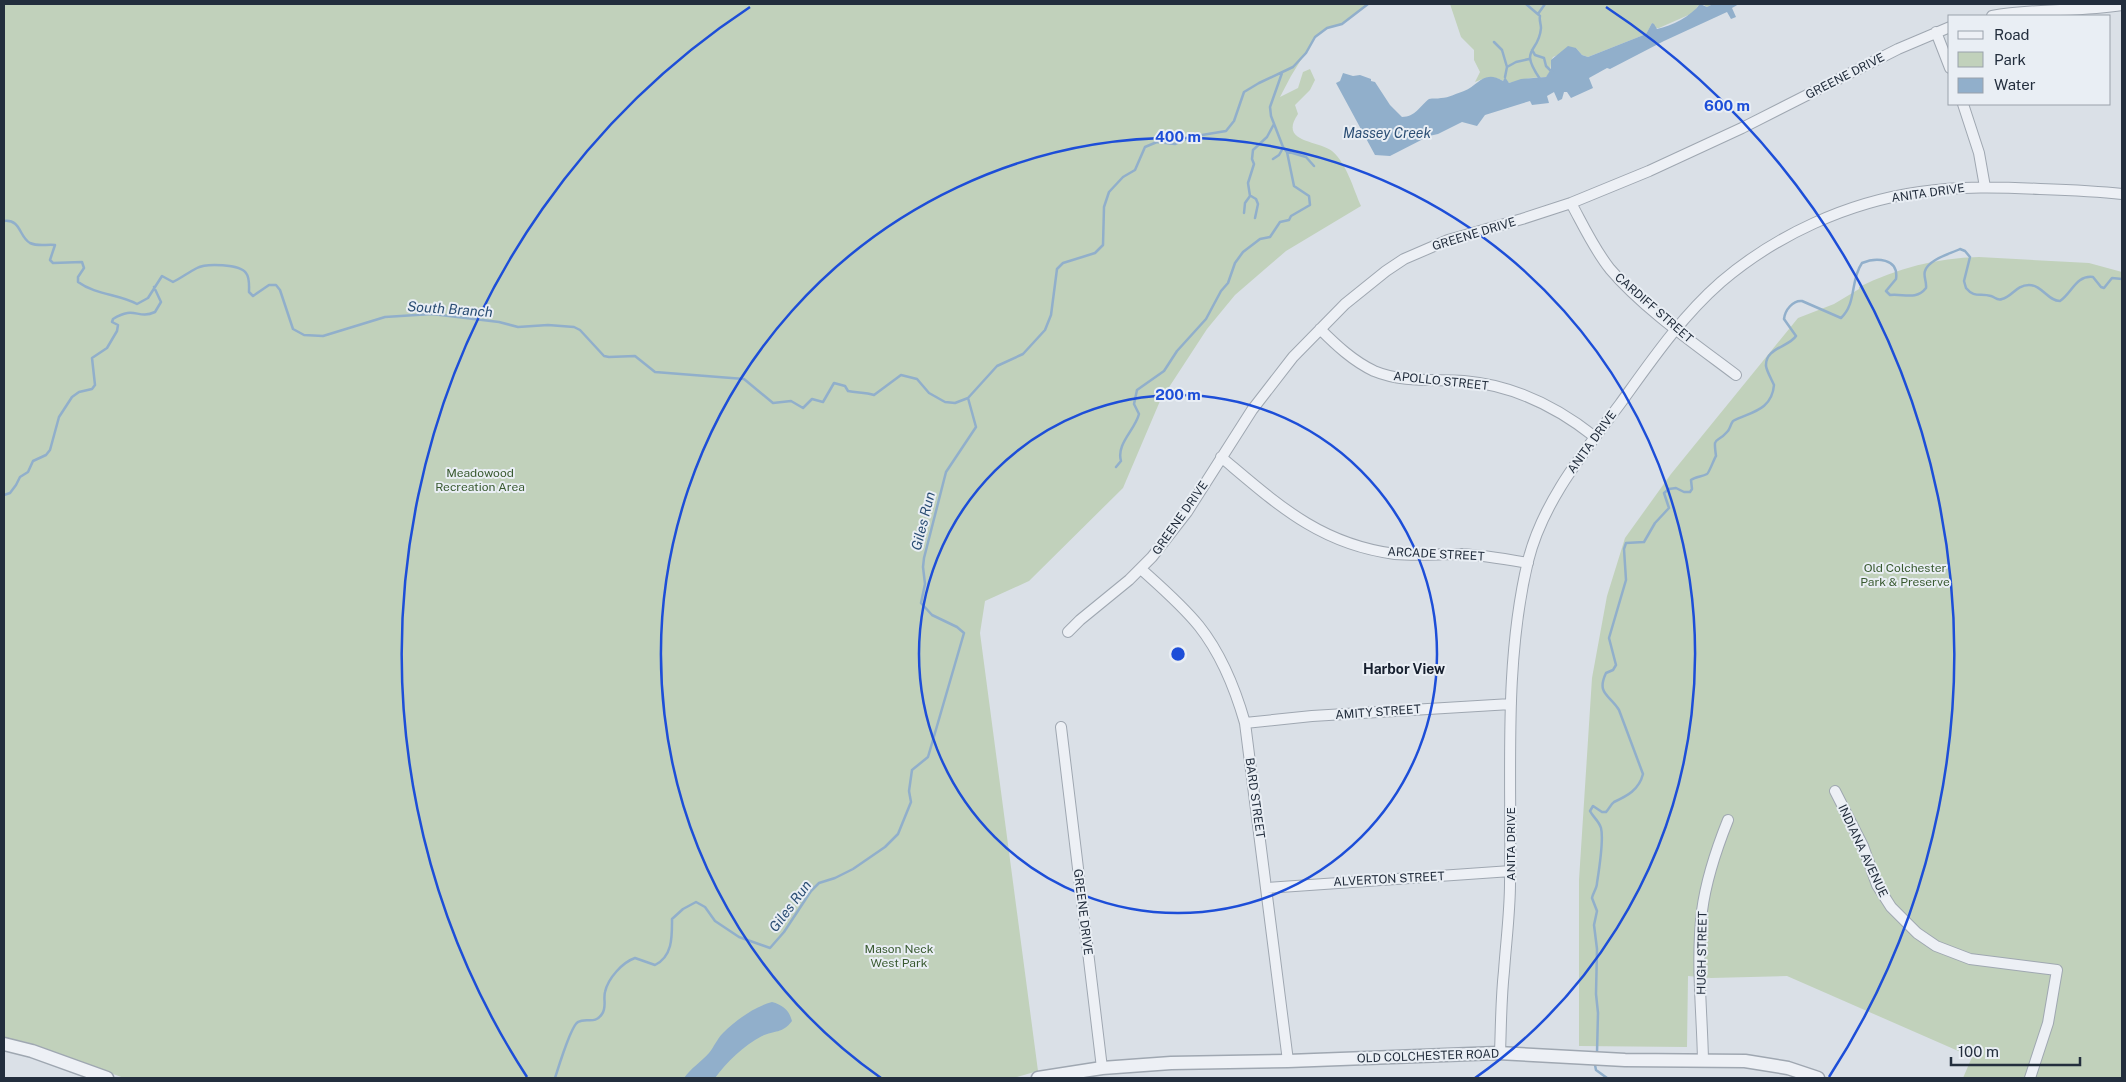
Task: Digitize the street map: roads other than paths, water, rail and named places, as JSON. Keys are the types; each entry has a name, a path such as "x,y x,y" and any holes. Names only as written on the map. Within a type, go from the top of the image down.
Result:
{"street":[{"path":"1998,15 2018,12 2082,10 2122,5"},
{"name":"GREENE DRIVE","path":"1068,632 1142,569 1173,531 1266,390 1293,357 1362,289 1404,259 1448,240 1571,203 1649,171 1742,128 1898,49 1948,28"},
{"path":"1936,32 1948,63"},
{"path":"1963,105 1979,152 1985,187"},
{"name":"ANITA DRIVE","path":"1500,1053 1511,872 1511,704 1516,629 1528,563 1540,527 1556,493 1595,437 1676,329 1705,297 1741,267 1776,243 1815,223 1856,207 1898,196 1940,189 1985,187 2079,190 2122,194"},
{"name":"CARDIFF STREET","path":"1571,203 1595,247 1611,269 1676,329 1736,375"},
{"name":"APOLLO STREET","path":"1320,329 1359,363 1374,371 1403,379 1466,381 1512,391 1554,409 1595,437"},
{"name":"ARCADE STREET","path":"1221,457 1290,514 1315,530 1342,541 1395,554 1481,555 1528,563"},
{"name":"BARD STREET","path":"1142,569 1188,614 1210,641 1222,660 1236,692 1245,723 1288,1061"},
{"name":"AMITY STREET","path":"1245,723 1312,716 1511,704"},
{"name":"GREENE DRIVE","path":"1061,727 1102,1068"},
{"name":"INDIANA AVENUE","path":"1835,791 1854,827 1877,885 1891,908 1917,933 1936,946 1970,960 2057,970 2048,1023 2030,1078"},
{"name":"HUGH STREET","path":"1703,1060 1700,944 1702,912 1712,865 1728,820"},
{"name":"ALVERTON STREET","path":"1267,888 1511,872"},
{"path":"4,1044 32,1051 107,1078"},
{"name":"OLD COLCHESTER ROAD","path":"1038,1078 1102,1068 1171,1063 1288,1061 1500,1053 1625,1060 1703,1060 1767,1064 1788,1068 1818,1078"}],"water":[{"name":"Massey Creek","path":"1700,4 1707,7 1713,4 1739,4 1732,8 1736,17 1731,19 1727,12 1664,41 1610,69 1607,68 1589,78 1593,88 1571,98 1567,92 1564,92 1562,99 1558,101 1554,92 1547,96 1549,103 1532,105 1530,101 1485,115 1477,126 1462,122 1390,156 1375,155 1336,83 1340,81 1343,73 1353,76 1360,75 1371,79 1390,105 1402,117 1407,117 1429,99 1444,98 1464,91 1486,77 1503,81 1505,77 1509,83 1521,79 1546,77 1551,69 1551,60 1568,46 1576,48 1582,55 1588,57 1646,34 1652,23 1657,29 1675,23 1692,13"},
{"path":"772,1002 782,1006 787,1011 792,1021 788,1025 782,1030 762,1036 742,1049 715,1078 684,1078 709,1053 721,1035 734,1023 752,1011"}],"waterway":[{"name":"Giles Run","path":"555,1078 568,1039 575,1025 581,1021 596,1019 602,1014 607,987 617,971 630,960 635,958 655,965 661,961 670,945 672,919 683,909 696,902 705,907 715,921 739,937 770,948 784,932 811,891 819,883 853,869 885,847 898,834 911,802 909,791 912,770 928,757 964,633 957,627 932,615 921,603 925,584 924,558 946,472 976,427 968,398 997,366 1023,354 1045,330 1051,315 1057,269 1063,263 1095,253 1103,245 1104,207 1109,192 1123,177 1135,170 1145,147 1157,142 1175,144 1190,137 1226,131 1234,121 1244,92 1293,67 1306,53 1315,37 1327,28 1342,24 1368,4"},
{"path":"1526,4 1540,16 1541,28 1530,56 1534,69 1540,79"},
{"path":"1538,14 1545,4"},
{"path":"1494,42 1502,50 1507,67"},
{"path":"1532,50 1535,55 1544,58 1546,66 1553,73"},
{"path":"1505,77 1507,67 1516,62 1529,59"},
{"path":"1116,467 1121,461 1120,455 1123,443 1139,414 1134,404 1137,390 1164,371 1177,351 1206,319 1221,291 1228,283 1235,263 1243,252 1260,239 1270,237 1280,222 1289,220 1291,216 1310,205 1309,196 1294,186 1287,152 1283,147 1271,116 1270,107 1282,73"},
{"path":"1244,213 1245,203 1250,196 1248,183 1254,164 1252,159 1253,150 1267,137 1274,124"},
{"path":"1273,159 1279,155 1283,148"},
{"path":"1286,151 1306,157 1314,166"},
{"path":"1251,196 1256,199 1258,204 1255,218"},
{"name":"South Branch","path":"4,221 14,223 30,243 55,245 50,260 53,263 82,262 84,268 78,277 78,282 92,290 123,298 137,304 148,298 162,276 173,282 201,266 208,265 223,265 243,270 249,282 249,292 253,296 269,285 276,285 280,290 293,329 304,335 323,336 385,317 432,314 499,322 518,327 548,325 574,327 580,330 604,356 635,356 655,372 744,379 773,403 791,401 803,408 812,399 823,402 834,383 845,386 848,391 874,395 901,375 917,379 929,393 945,402 955,403 968,398"},
{"path":"1597,1053 1597,949 1594,925 1597,911 1592,898 1597,885 1602,833 1600,826 1590,811 1593,806 1602,812 1606,812 1614,802 1628,795 1639,784 1643,774 1619,710 1603,690 1603,680 1606,673 1613,670 1616,665 1609,638 1626,580 1624,549 1626,543 1644,542 1655,523 1669,508 1664,493 1669,489 1676,488 1684,492 1690,492 1692,489 1691,480 1708,473 1716,456 1715,442 1728,431 1733,421 1760,409 1769,400 1774,385 1766,366 1769,355 1793,340 1796,336 1784,319 1790,306 1802,301 1841,318 1852,298 1856,277 1862,263 1880,260 1890,263 1894,267 1896,279 1886,291 1890,295 1909,296 1922,292 1926,288 1925,273 1927,267 1940,257 1960,249 1965,251 1970,257 1964,281 1966,288 1972,293 1991,296 1999,300 2021,287 2029,285 2060,301 2078,282 2087,277 2093,277 2104,288 2112,278 2122,279"},
{"path":"4,495 10,493 20,477 28,472 33,461 46,455 50,450 59,417 72,397 79,392 92,389 95,385 92,358 107,348 117,331 118,325 112,322 113,319 126,313 149,314 155,312 161,302 154,287"},
{"path":"1595,1065 1596,1070 1607,1078"}],"district":[{"name":"Harbor View","path":"1404,669"}],"park label":[{"name":"Meadowood Recreation Area","path":"480,480"},
{"name":"Old Colchester Park & Preserve","path":"1905,575"},
{"name":"Mason Neck West Park","path":"899,956"}]}
